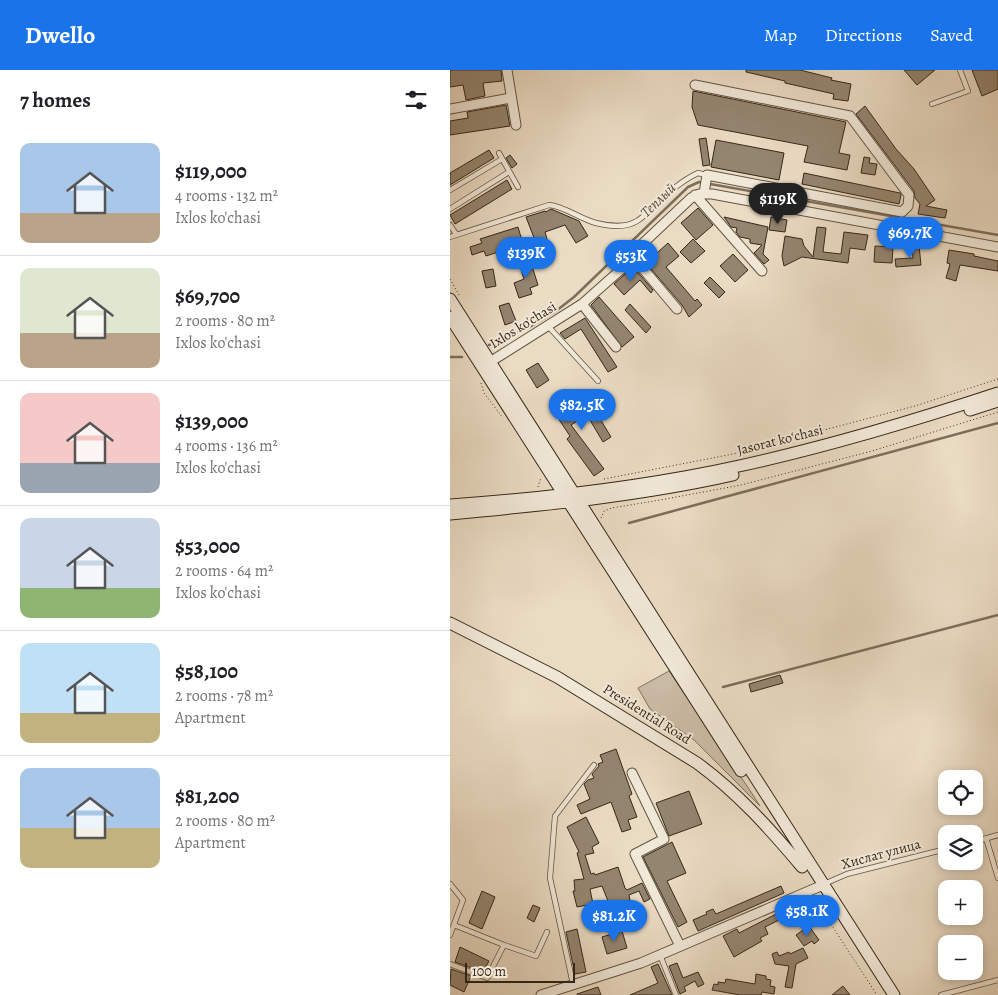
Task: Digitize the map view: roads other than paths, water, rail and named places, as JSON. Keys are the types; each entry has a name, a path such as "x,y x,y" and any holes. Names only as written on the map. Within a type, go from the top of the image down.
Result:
{"main road":[{"path":"456,299 490,362 572,497 802,867 820,886 894,995"},
{"path":"450,317 572,497 820,886 886,995"},
{"name":"Jasorat koʻchasi","path":"572,497 756,462 871,432 998,392"},
{"name":"Jasorat koʻchasi","path":"572,497 691,484 752,471 908,429 998,401"},
{"path":"450,505 572,497"},
{"path":"450,514 572,497"},
{"name":"Presidential Road","path":"450,623 558,677 697,763 746,805 775,834 802,867"}],"street":[{"path":"507,70 516,125"},
{"path":"695,85 850,116 909,195 908,206 902,212 703,187"},
{"path":"450,109 512,98"},
{"path":"703,187 998,247"},
{"path":"703,187 762,271"},
{"name":"Ixlos ko'chasi","path":"490,362 582,304 634,258 637,249 703,187"},
{"path":"634,258 677,309"},
{"path":"582,304 616,347"},
{"path":"632,773 664,839 635,854 680,946"},
{"path":"541,995 640,963 820,886"}],"lane":[{"path":"932,104 968,91 960,70"},
{"path":"499,153 518,187"},
{"path":"450,190 502,159"},
{"path":"450,209 509,172"},
{"path":"450,237 549,205 556,206 570,214 595,223 617,226 637,222 674,187 698,173 703,187"},
{"path":"450,225 456,234"},
{"path":"548,326 598,381"},
{"path":"573,986 550,878 555,816 594,765"},
{"path":"983,839 998,835"},
{"path":"986,838 998,878"},
{"name":"Хислат улица","path":"820,886 847,874 938,850"},
{"path":"450,884 463,900 450,935"},
{"path":"454,925 536,956 547,932"},
{"path":"450,964 487,978 504,945"},
{"path":"660,955 676,995"},
{"path":"941,995 998,980"},
{"path":"965,989 966,995"}],"waterway":[{"name":"Теплый","path":"489,345 528,328 556,311 574,297 688,187 699,182 998,235"},
{"name":"Теплый","path":"450,357 462,357"},
{"path":"629,523 998,423"},
{"path":"723,687 998,615"}]}
